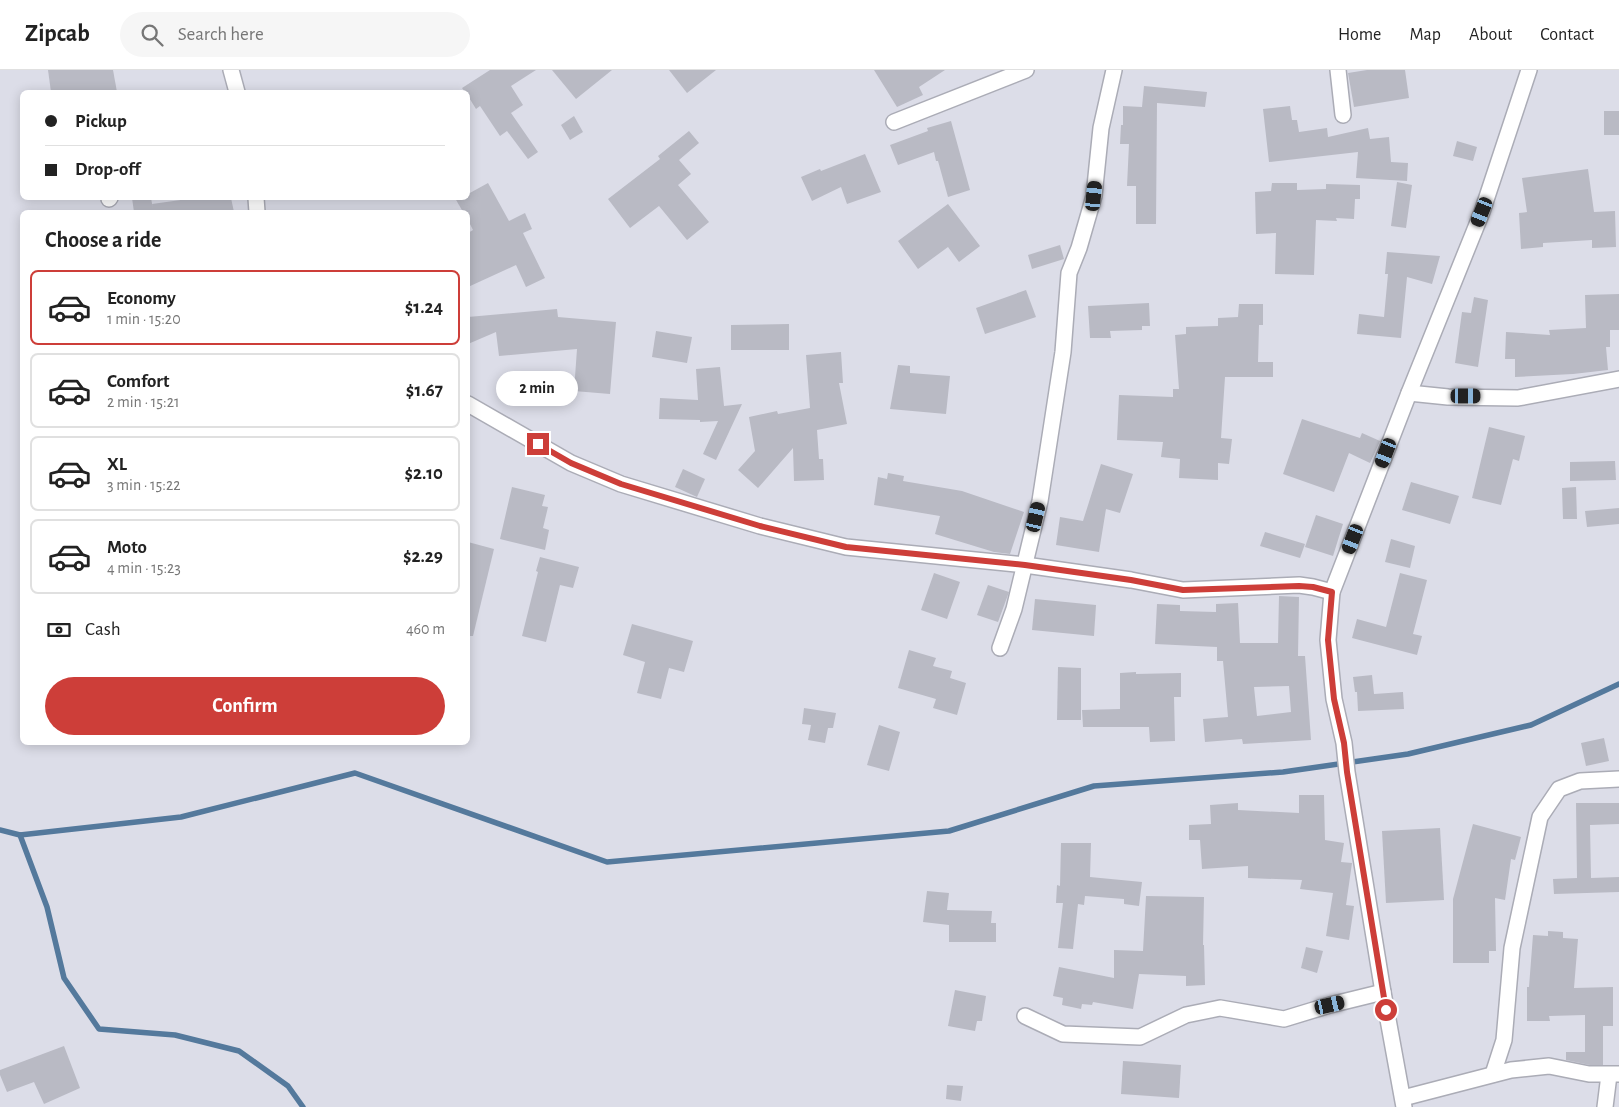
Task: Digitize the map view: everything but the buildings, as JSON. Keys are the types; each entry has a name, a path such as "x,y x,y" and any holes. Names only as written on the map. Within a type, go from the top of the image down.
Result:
{"street":[{"path":"232,70 237,90"},
{"path":"894,122 1026,70"},
{"path":"1000,648 1014,609 1040,501 1063,352 1069,273 1079,248 1094,196 1101,128 1114,70"},
{"path":"1338,70 1343,115"},
{"path":"1528,70 1482,212 1408,392 1332,592 1328,640 1334,699 1344,743 1347,772 1383,992 1403,1102 1493,1074 1549,1066 1589,1074 1614,1075 1605,1107"},
{"path":"1408,392 1448,396 1518,398 1619,379"},
{"path":"470,405 571,463 621,484 760,526 846,547 1025,565 1131,580 1183,590 1299,586 1313,587 1332,592"},
{"path":"1493,1074 1504,1040 1512,948 1540,817 1559,789 1580,781 1619,779"},
{"path":"1025,1016 1063,1034 1140,1037 1186,1016 1220,1008 1284,1019 1383,992"}],"waterway":[{"path":"20,835 181,817 355,773 607,862 949,831 1094,786 1283,772 1408,754 1531,725 1619,684"},
{"path":"0,830 20,835 47,907 64,978 99,1029 175,1035 239,1051 288,1086 303,1107"}],"route":[{"path":"538,444 571,463 621,484 760,526 846,547 1025,565 1131,580 1183,590 1299,586 1313,587 1332,592 1328,640 1334,699 1344,743 1347,772 1386,1010"}]}
